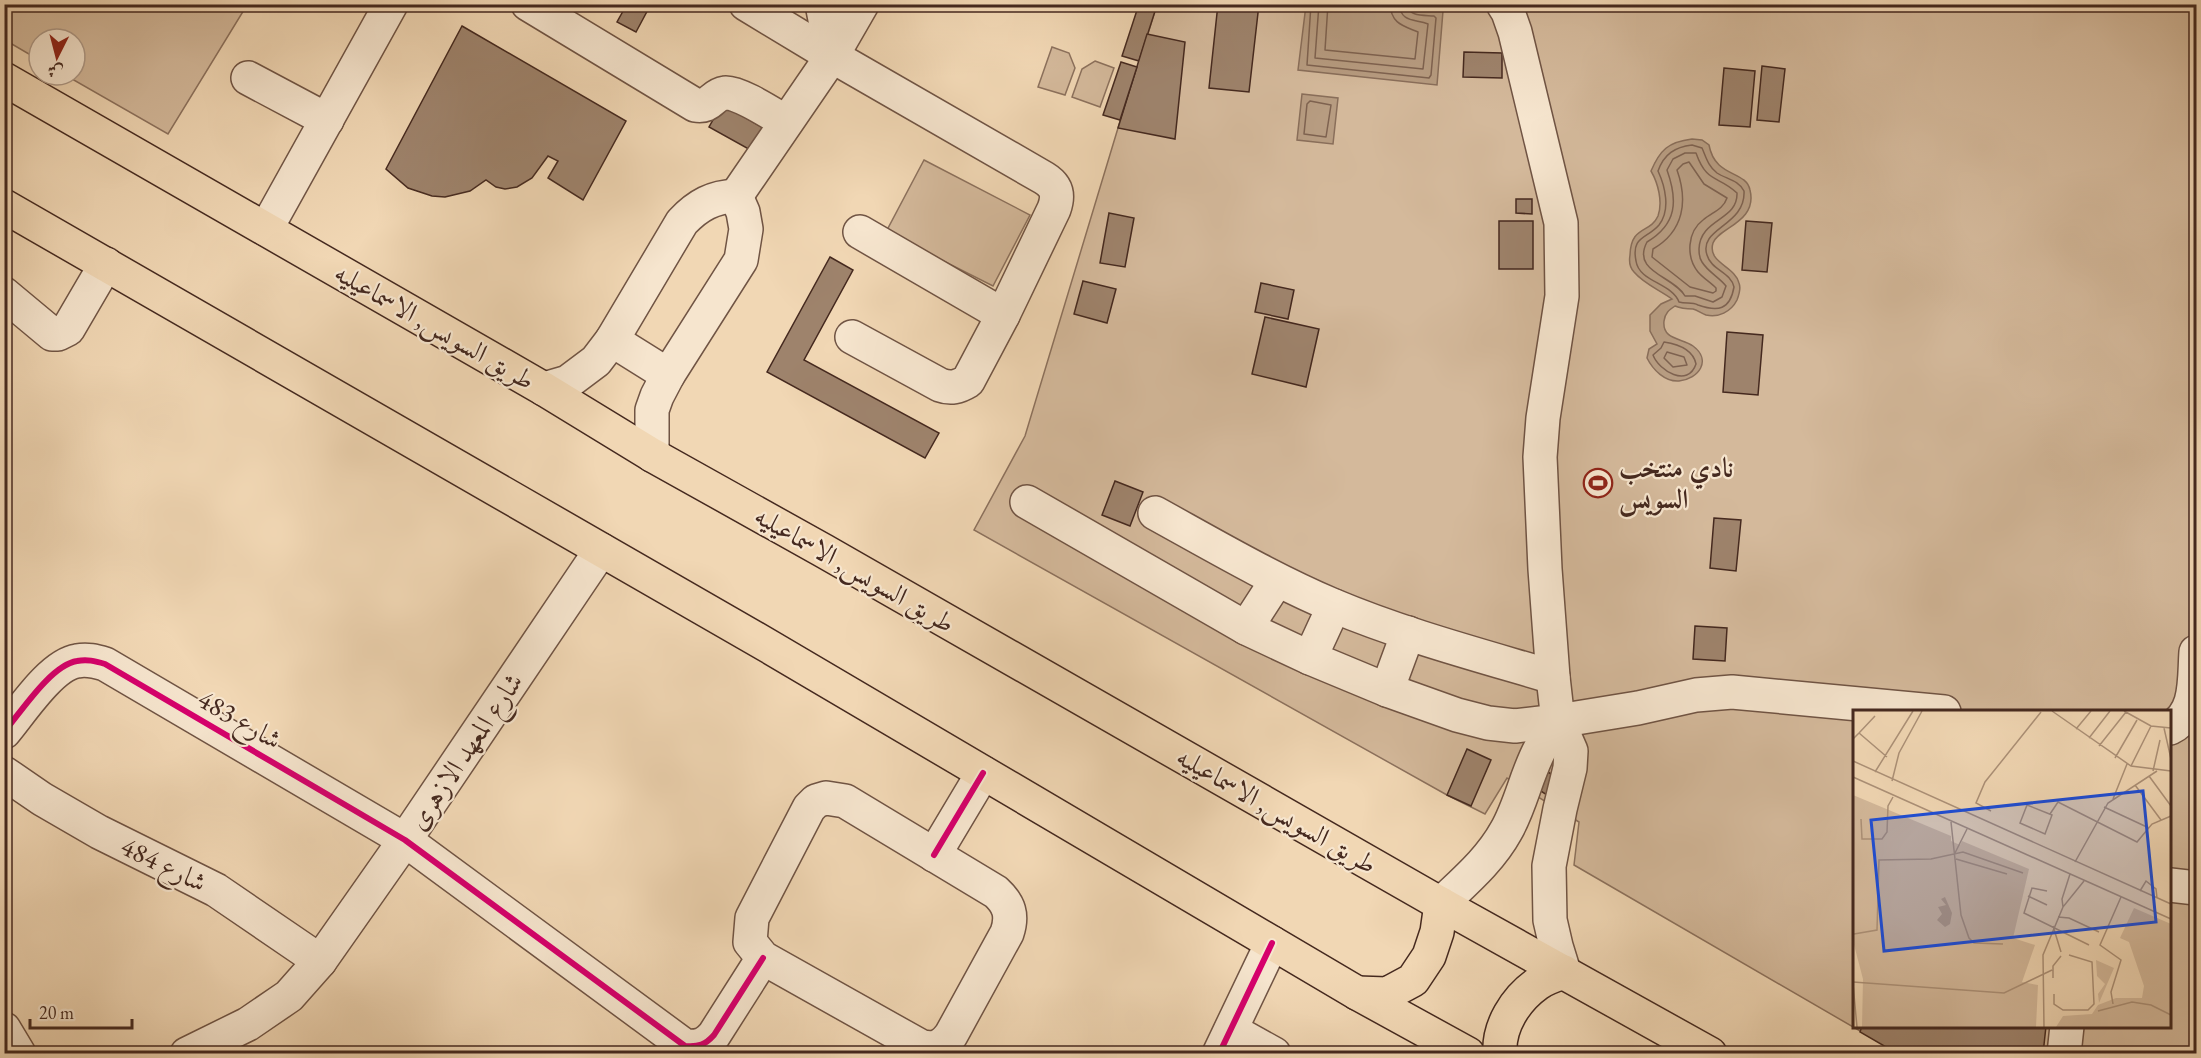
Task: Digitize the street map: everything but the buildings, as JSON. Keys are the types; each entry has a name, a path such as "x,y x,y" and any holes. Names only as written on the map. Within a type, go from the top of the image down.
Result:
{"main road":[{"name":"طريق السويس, الاسماعيليه","path":"4,79 544,389 652,455 1441,904 1710,1053"},
{"path":"4,206 602,550 1357,993 1468,1053"},
{"path":"1357,993 1387,994 1413,980 1429,956 1437,932 1441,904"},
{"path":"1500,1053 1506,1022 1519,1000 1539,982 1564,972"}],"street":[{"path":"528,4 695,105 702,107 719,95 731,93 786,122"},
{"path":"746,4 1052,183 1057,191 1054,209 968,381 949,388 940,385 852,337"},
{"path":"822,4 832,56"},
{"path":"736,196 832,56 862,4"},
{"path":"1503,4 1515,32 1561,223 1562,296 1543,418 1540,456 1553,677 1558,721 1571,751 1570,768 1549,866 1548,893 1556,946 1564,972"},
{"path":"266,229 327,120 382,8"},
{"path":"248,78 327,120"},
{"path":"544,389 568,382 585,371 612,340 682,222 706,202 720,197 736,196"},
{"path":"652,455 652,410 668,375 741,260 746,229 743,212 736,196"},
{"path":"860,232 1003,315"},
{"path":"4,294 52,334 64,333 69,329 106,264"},
{"path":"612,340 668,375"},
{"path":"1027,502 1246,628 1387,690 1457,715 1488,723 1515,726 1558,721 1638,708 1696,695 1732,692 1933,710"},
{"path":"1155,513 1277,580 1334,606 1408,633 1553,677"},
{"name":"شارع المعهد الازهرى","path":"186,1053 243,1039 289,996 320,961 602,550"},
{"path":"1246,628 1277,580"},
{"path":"1310,658 1334,606"},
{"path":"1387,690 1408,633"},
{"path":"2171,727 2178,724 2187,713 2192,699 2196,652"},
{"name":"شارع 483","path":"4,732 62,666 76,661 90,660 105,664 405,840 685,1046 697,1047 707,1043 763,958"},
{"path":"1441,904 1480,867 1507,831 1539,749 1558,721"},
{"name":"شارع 484","path":"4,773 42,799 99,832 216,890 320,961"},
{"path":"934,855 983,773"},
{"path":"826,798 845,801 996,891 1010,909 1007,933 951,1035 938,1047 928,1049 763,958 750,942 753,918 809,808 816,801 826,798"},
{"path":"2171,885 2196,888"},
{"path":"1272,943 1225,1042 1274,1053"},
{"path":"2064,1053 2067,1028"},
{"path":"4,1029 19,1053"}],"shaded area":[{"path":"5,4 247,4 168,134 86,87 87,27 27,27 27,53 5,40"},
{"name":"نادي منتخب السويس","path":"1157,5 2196,5 2196,1053 1898,1053 1855,1028 2171,1028 2171,710 1853,710 1853,1027 1574,865 1579,822 1507,778 1485,814 1447,795 974,530 1025,436"},
{"path":"1052,47 1069,53 1075,68 1065,95 1038,87"},
{"path":"1095,61 1114,68 1100,107 1072,97 1082,69"},
{"path":"924,160 1030,215 993,286 886,232"}],"water":[{"path":"1385,4 1443,11 1437,85 1298,70 1306,5"},
{"path":"1302,94 1338,98 1333,144 1297,140"},
{"path":"1702,140 1709,145 1717,163 1743,179 1750,190 1751,201 1743,217 1716,238 1712,250 1739,283 1737,300 1728,311 1715,316 1675,306 1665,316 1666,332 1674,338 1689,343 1699,351 1702,357 1701,368 1697,373 1692,377 1674,381 1660,374 1647,358 1649,349 1657,344 1650,331 1650,315 1661,304 1672,299 1638,276 1630,264 1630,257 1631,245 1637,234 1655,222 1658,216 1659,193 1651,171 1654,164 1666,148 1677,142"}],"cycle path":[{"path":"4,732 37,690 67,664 81,660 105,664 405,840 685,1046 701,1045 714,1035 763,958"},
{"path":"934,855 983,773"},
{"path":"1219,1054 1272,943"}],"place":[{"name":"نادي منتخب السويس","path":"1598,483"}]}
